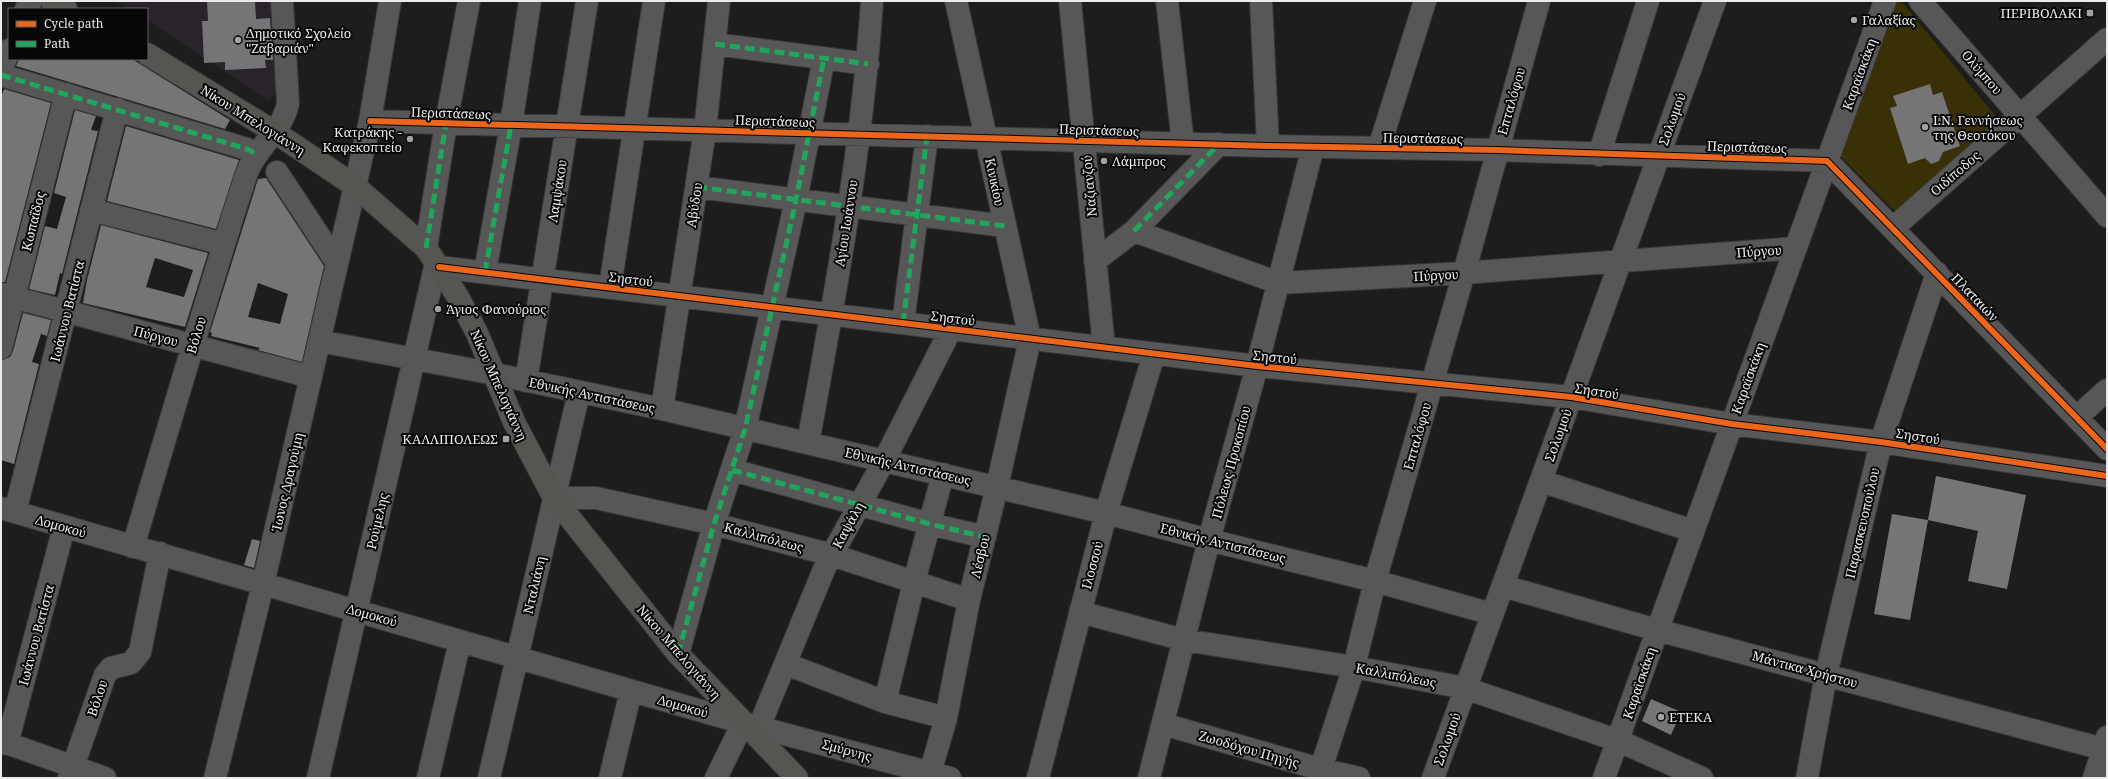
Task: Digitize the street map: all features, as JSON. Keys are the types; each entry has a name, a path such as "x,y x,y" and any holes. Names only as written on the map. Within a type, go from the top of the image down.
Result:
{"main road":[{"path":"52,1 64,8"},
{"name":"Νίκου Μπελογιάννη","path":"148,55 273,131 355,186 385,210 434,259 458,296 494,374 514,422 554,498 678,654 751,725 797,778"}],"street":[{"name":"Βόλου","path":"133,546 192,346 249,166 286,114 288,103 282,1"},
{"name":"Ίωνος Δραγούμη","path":"215,778 263,584 370,121 390,1"},
{"name":"Ρούμελης","path":"318,778 414,358 434,259 446,124 469,1"},
{"path":"485,272 511,125 530,1"},
{"name":"Λαμψάκου","path":"526,381 586,1"},
{"path":"610,287 654,1"},
{"name":"Αβύδου","path":"662,409 705,130 719,1"},
{"name":"Αγίου Ιωάννου","path":"808,443 850,207 868,64 872,1"},
{"name":"Κινικίου","path":"956,1 1030,339"},
{"name":"Ναζιανζού","path":"1070,1 1085,141 1104,348"},
{"path":"1167,1 1183,144"},
{"path":"1261,1 1268,146"},
{"path":"1379,148 1425,1"},
{"name":"Επταλόφου","path":"1319,774 1354,667 1375,580 1464,273 1496,150 1539,1"},
{"path":"1599,155 1648,1"},
{"name":"Σολωμού","path":"1432,778 1715,1"},
{"name":"Καραϊσκάκη","path":"1604,778 1619,741 1657,630 1885,1"},
{"name":"Ολύμπου","path":"1920,1 2107,216"},
{"name":"Οιδίποδος","path":"1893,228 2107,39"},
{"path":"715,44 868,64"},
{"path":"1,71 8,53"},
{"path":"678,654 714,524 746,428 771,307 796,200 824,58"},
{"path":"1,75 247,149 257,154"},
{"name":"Κωπαΐδος","path":"1,348 7,296 66,94"},
{"name":"Ιωάννου Βατίστα","path":"8,510 67,312 117,109"},
{"name":"Περιστάσεως","path":"370,121 1183,144 1496,150 1599,155 1659,155 1828,161"},
{"path":"903,323 927,136"},
{"path":"1096,261 1134,231 1219,144"},
{"name":"Πόλεως Προκοπίου","path":"1150,778 1209,540 1279,283 1313,147"},
{"name":"Πλαταιών","path":"1828,161 2107,449"},
{"path":"278,172 337,263"},
{"path":"697,187 1005,226"},
{"path":"92,210 224,244"},
{"name":"Πύργου","path":"1134,231 1279,283 1464,273 1796,248"},
{"name":"Σηστού","path":"434,259 485,272 1104,348 1257,366 1571,397 1732,424 1881,442 2107,476"},
{"name":"Παρασκευοπούλου","path":"1807,778 1826,675 1881,442 1937,273"},
{"name":"Πύργου","path":"7,296 311,377"},
{"name":"Καψάλη","path":"716,778 751,725 786,664 832,555 884,461 951,329"},
{"name":"Λέσβου","path":"940,775 946,718 969,600 997,487 1030,339"},
{"name":"Εθνικής Αντιστάσεως","path":"319,341 494,374 746,428 1106,513 1209,540 1375,580 1492,614"},
{"name":"Ιλοσσού","path":"1038,778 1106,513 1154,354"},
{"path":"2077,417 2107,390"},
{"name":"Νταλιάνη","path":"489,778 578,392"},
{"path":"732,470 930,524 985,537"},
{"path":"884,702 943,474"},
{"path":"1541,481 1693,531"},
{"name":"Καλλιπόλεως","path":"554,498 596,498 714,524 832,555 969,600"},
{"name":"Δομοκού","path":"8,510 751,725"},
{"name":"Ιωάννου Βατίστα","path":"4,743 64,527"},
{"name":"Βόλου","path":"71,773 105,675 112,668 131,663 140,652 160,553"},
{"name":"Μάντικα Χρήστου","path":"1503,586 1657,630 1826,675 2106,745"},
{"name":"Καλλιπόλεως","path":"1080,612 1184,640 1354,667 1465,688 1619,741 1702,778"},
{"path":"428,778 460,641"},
{"path":"786,664 884,702 946,718"},
{"path":"610,778 631,690"},
{"name":"Ζωοδόχου Πηγής","path":"1163,724 1319,774 1359,778"},
{"name":"Σμύρνης","path":"751,725 940,775"},
{"path":"4,743 71,773 105,778"},
{"path":"2094,778 2106,745"}],"shaded area":[{"name":"Δημοτικό Σχολείο \"Ζαβαριάν\"","path":"114,1 271,1 276,93 269,101 148,21 148,8 126,8"},
{"path":"1896,1 1901,1 2001,123 1897,213 1838,154"}],"building":[{"name":"Δημοτικό Σχολείο \"Ζαβαριάν\"","path":"207,1 255,1 256,19 270,18 273,60 265,60 266,68 225,70 225,62 204,63 202,21 208,21"},
{"path":"19,60 134,60 230,120 225,129 16,66"},
{"name":"Ι.Ν. Γεννήσεως της Θεοτόκου","path":"1930,84 1933,95 1942,92 1960,146 1943,152 1939,161 1931,164 1925,158 1908,164 1890,108 1897,106 1893,96"},
{"path":"4,89 51,103 5,282 1,282 1,97"},
{"path":"75,110 96,116 91,130 98,131 62,274 60,273 55,295 29,289 45,226 57,229 66,197 54,193"},
{"path":"126,126 239,160 216,229 107,201"},
{"path":"266,178 324,266 302,362 258,350 260,348 211,336 212,333 210,332 258,179","holes":["258,283 288,294 280,324 248,317"]},
{"path":"101,225 208,253 185,327 83,303 87,280","holes":["155,258 193,270 184,297 146,287"]},
{"path":"23,313 51,320 47,336 41,334 32,362 39,364 14,464 1,460 1,360 10,357 13,351"},
{"path":"1936,476 2026,495 2007,589 1968,581 1978,531 1928,520"},
{"path":"1892,514 1928,520 1910,620 1874,614"},
{"path":"252,539 260,541 254,568 244,565"},
{"name":"ΕΤΕΚΑ","path":"1651,699 1681,712 1671,735 1642,721"}],"marked path":[{"path":"715,44 868,64"},
{"path":"678,654 714,524 745,429 796,200 824,58"},
{"path":"1,75 247,149 257,154"},
{"path":"426,248 446,123"},
{"path":"485,272 511,125"},
{"path":"903,323 927,136"},
{"path":"1134,231 1219,144"},
{"path":"697,187 1005,226"},
{"path":"732,470 930,524 985,537"}],"cycle path":[{"path":"370,121 1268,146 1497,150 1827,161 2107,449"},
{"path":"439,267 1257,366 1571,397 1732,424 1881,442 2107,476"}],"place":[{"name":"ΠΕΡΙΒΟΛΑΚΙ","path":"2090,13"},
{"name":"Γαλαξίας","path":"1854,20"},
{"name":"Δημοτικό Σχολείο \"Ζαβαριάν\"","path":"238,40"},
{"name":"Ι.Ν. Γεννήσεως της Θεοτόκου","path":"1925,127"},
{"name":"Κατράκης - Καφεκοπτείο","path":"410,139"},
{"name":"Λάμπρος","path":"1104,161"},
{"name":"Άγιος Φανούριος","path":"438,309"},
{"name":"ΚΑΛΛΙΠΟΛΕΩΣ","path":"506,439"},
{"name":"ΕΤΕΚΑ","path":"1661,717"}]}
